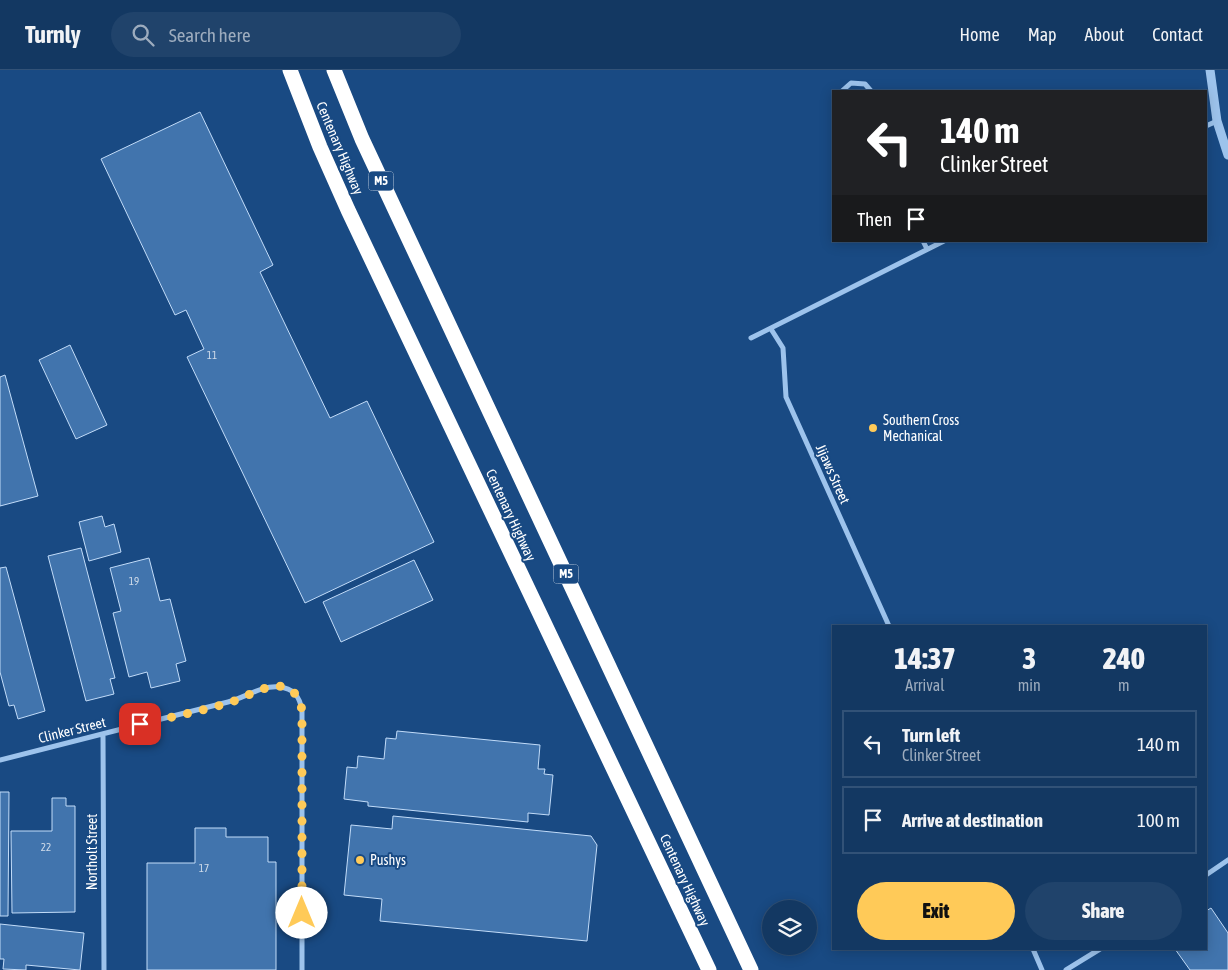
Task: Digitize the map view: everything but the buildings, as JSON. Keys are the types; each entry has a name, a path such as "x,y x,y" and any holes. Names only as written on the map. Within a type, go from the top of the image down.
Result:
{"highway":[{"name":"Centenary Highway","path":"290,70 320,147 348,210 709,970"},
{"name":"Centenary Highway","path":"334,70 362,140 750,970"}],"street":[{"path":"1210,70 1217,121 1228,155"},
{"path":"843,90 851,83 865,84 871,90"},
{"path":"1207,126 1217,121"},
{"path":"924,242 927,249"},
{"path":"751,338 942,242"},
{"name":"Jijaws Street","path":"771,329 783,348 782,367 786,397 889,625"},
{"name":"Clinker Street","path":"0,760 233,701 270,687 284,688 294,692 301,702 302,718 302,970"},
{"name":"Northolt Street","path":"104,734 104,970"},
{"path":"1207,874 1228,860"},
{"path":"1033,950 1042,970"},
{"path":"1066,970 1098,950"}],"place":[{"name":"Southern Cross Mechanical","path":"873,428"},
{"name":"Pushys","path":"360,860"}],"route":[{"path":"140,724 233,701 270,687 278,686 294,692 301,702 302,711 302,913"}]}
